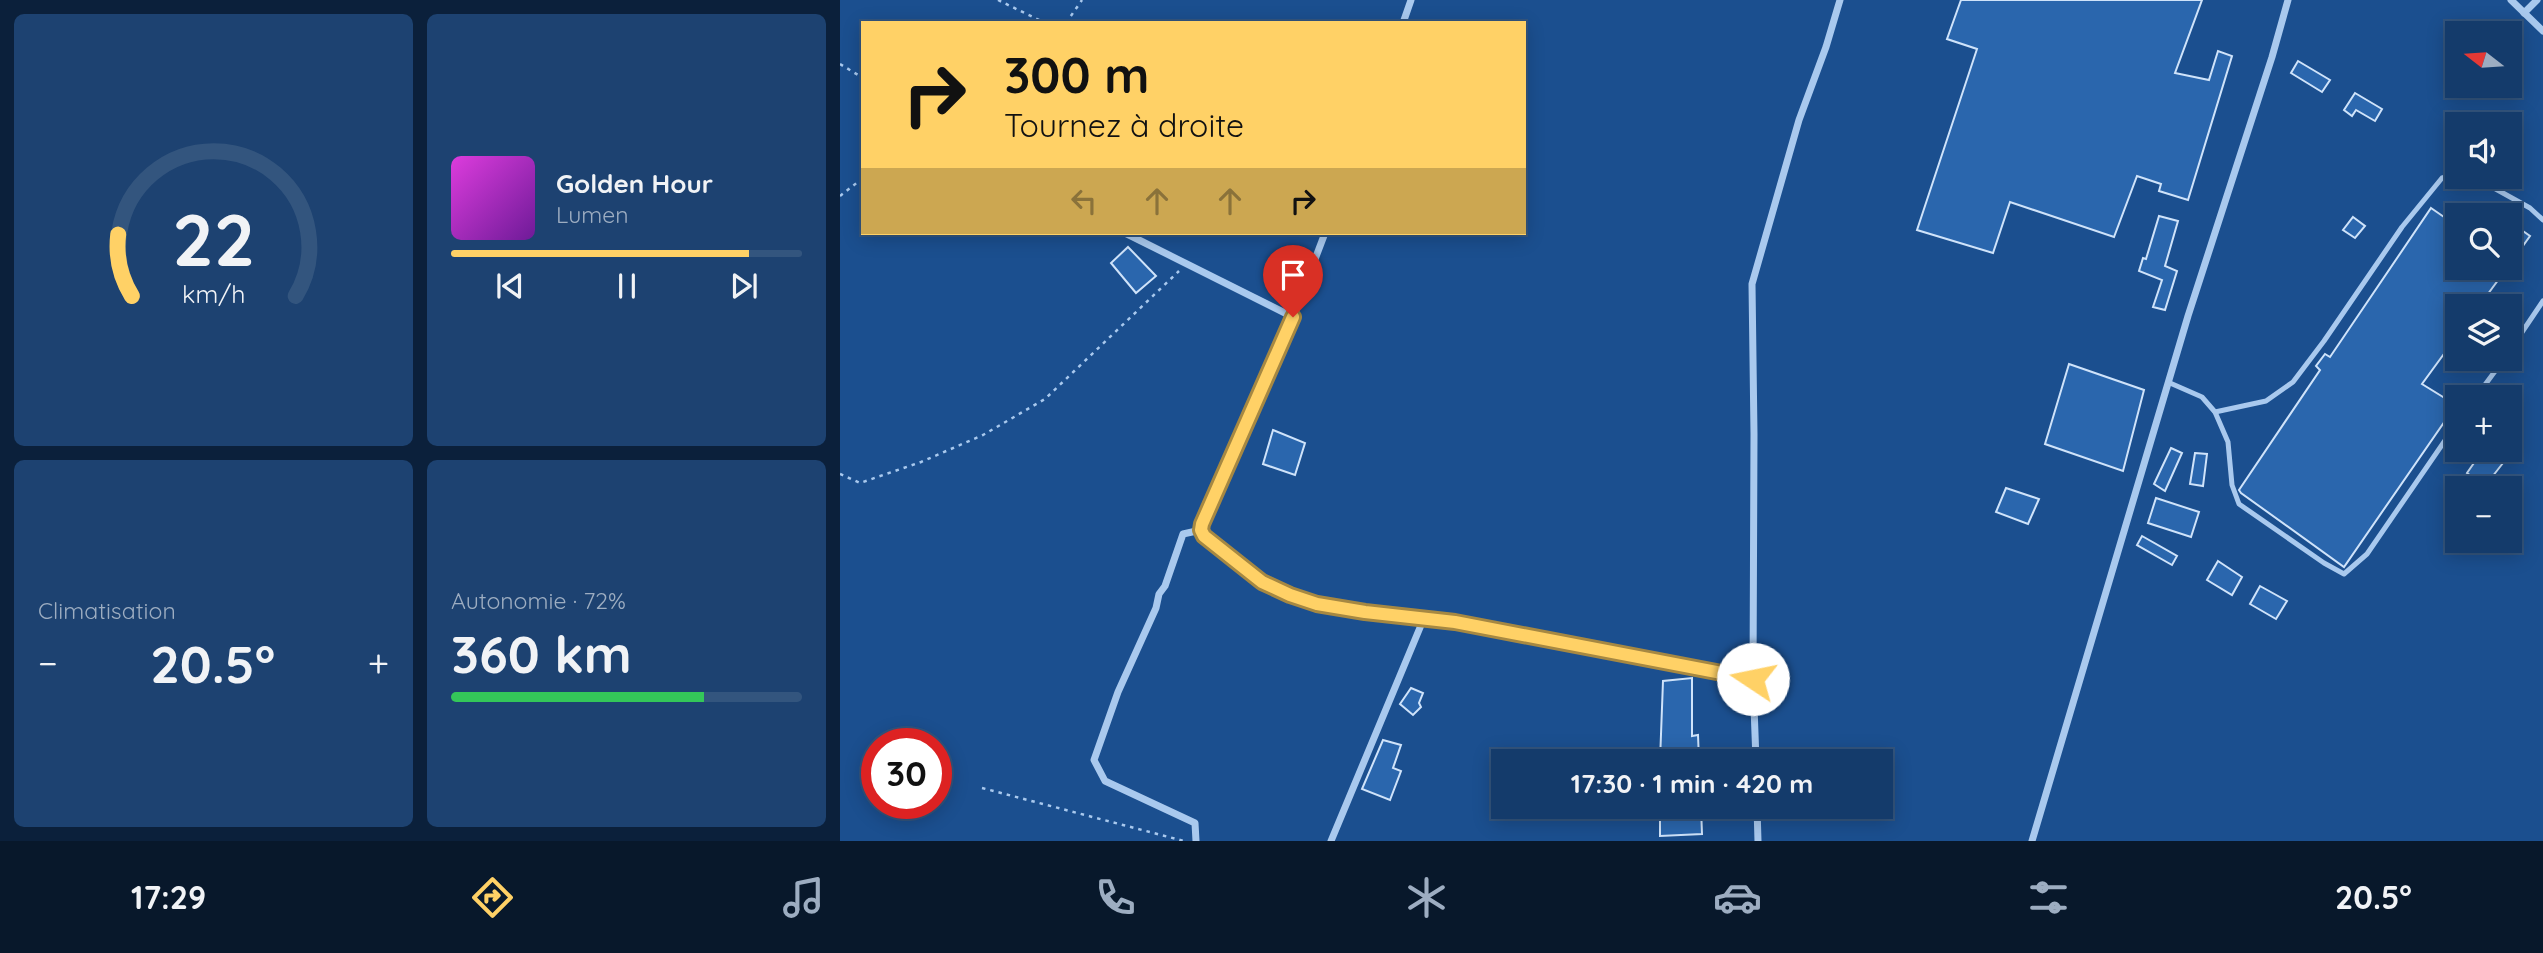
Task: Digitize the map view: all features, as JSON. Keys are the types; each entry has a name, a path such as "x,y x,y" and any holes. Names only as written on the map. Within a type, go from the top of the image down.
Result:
{"street":[{"path":"1404,21 1411,0"},
{"path":"1755,749 1752,284 1799,120 1840,0"},
{"path":"2032,841 2188,316 2288,0"},
{"path":"2511,0 2543,31"},
{"path":"2524,13 2537,0"},
{"path":"1129,235 1293,317"},
{"path":"1324,235 1293,317 1212,500 1201,530 1204,536 1262,582 1317,604 1455,622 1753,679"},
{"path":"1196,841 1195,823 1105,781 1094,760 1118,692 1156,607 1159,594 1165,586 1183,534 1201,530"},
{"path":"1331,841 1424,618"},
{"path":"1757,819 1758,841"}],"lane":[{"path":"2214,412 2266,401 2293,382 2402,227 2445,177"},
{"path":"2496,189 2530,208 2543,220"},
{"path":"2522,332 2543,301"},
{"path":"2170,383 2202,397 2214,412 2228,442 2232,485 2239,504 2344,574 2367,554 2445,440"}],"path":[{"path":"998,0 1041,21"},
{"path":"1067,21 1082,0"},
{"path":"840,64 861,77"},
{"path":"840,196 861,180"},
{"path":"840,474 860,483 921,462 983,435 1045,399 1187,264"},
{"path":"982,788 1184,841"}],"building":[{"path":"1961,0 2202,0 2175,73 2209,80 2218,51 2232,56 2188,200 2159,191 2161,184 2137,176 2114,237 2010,202 1993,253 1917,230 1977,49 1947,39"},
{"path":"2298,61 2330,80 2322,92 2291,73"},
{"path":"2355,93 2382,109 2375,121 2356,110 2352,116 2344,110"},
{"path":"2431,208 2445,218 2445,280 2498,280 2488,294 2445,294 2445,352 2422,384 2445,398 2445,421 2344,567 2239,490 2320,370 2316,366 2325,354 2330,357"},
{"path":"2159,216 2178,221 2165,266 2177,271 2165,310 2153,307 2162,280 2139,271 2143,258 2146,259"},
{"path":"2353,217 2365,226 2355,238 2343,230"},
{"path":"2522,230 2530,236 2522,247"},
{"path":"1128,247 1156,276 1136,293 1111,263"},
{"path":"2069,364 2144,390 2123,471 2045,444"},
{"path":"1273,430 1305,443 1295,475 1263,464"},
{"path":"2171,448 2182,453 2165,491 2154,484"},
{"path":"2195,453 2207,454 2203,486 2190,484"},
{"path":"2475,462 2504,462 2493,476 2471,476 2467,473"},
{"path":"2006,488 2039,499 2028,524 1996,512"},
{"path":"2156,498 2199,512 2191,537 2148,523"},
{"path":"2142,536 2177,556 2172,565 2137,545"},
{"path":"2218,561 2242,577 2232,595 2207,580"},
{"path":"2260,586 2287,601 2276,619 2250,604"},
{"path":"1692,678 1692,736 1698,735 1699,749 1660,749 1663,681"},
{"path":"1411,688 1423,693 1419,703 1421,707 1413,715 1400,704"},
{"path":"1383,740 1401,745 1393,768 1401,771 1390,800 1362,789"},
{"path":"1660,819 1701,819 1702,834 1660,836"}],"route":[{"path":"1293,317 1202,524 1204,536 1239,565 1262,582 1317,604 1455,622 1753,679"}]}
